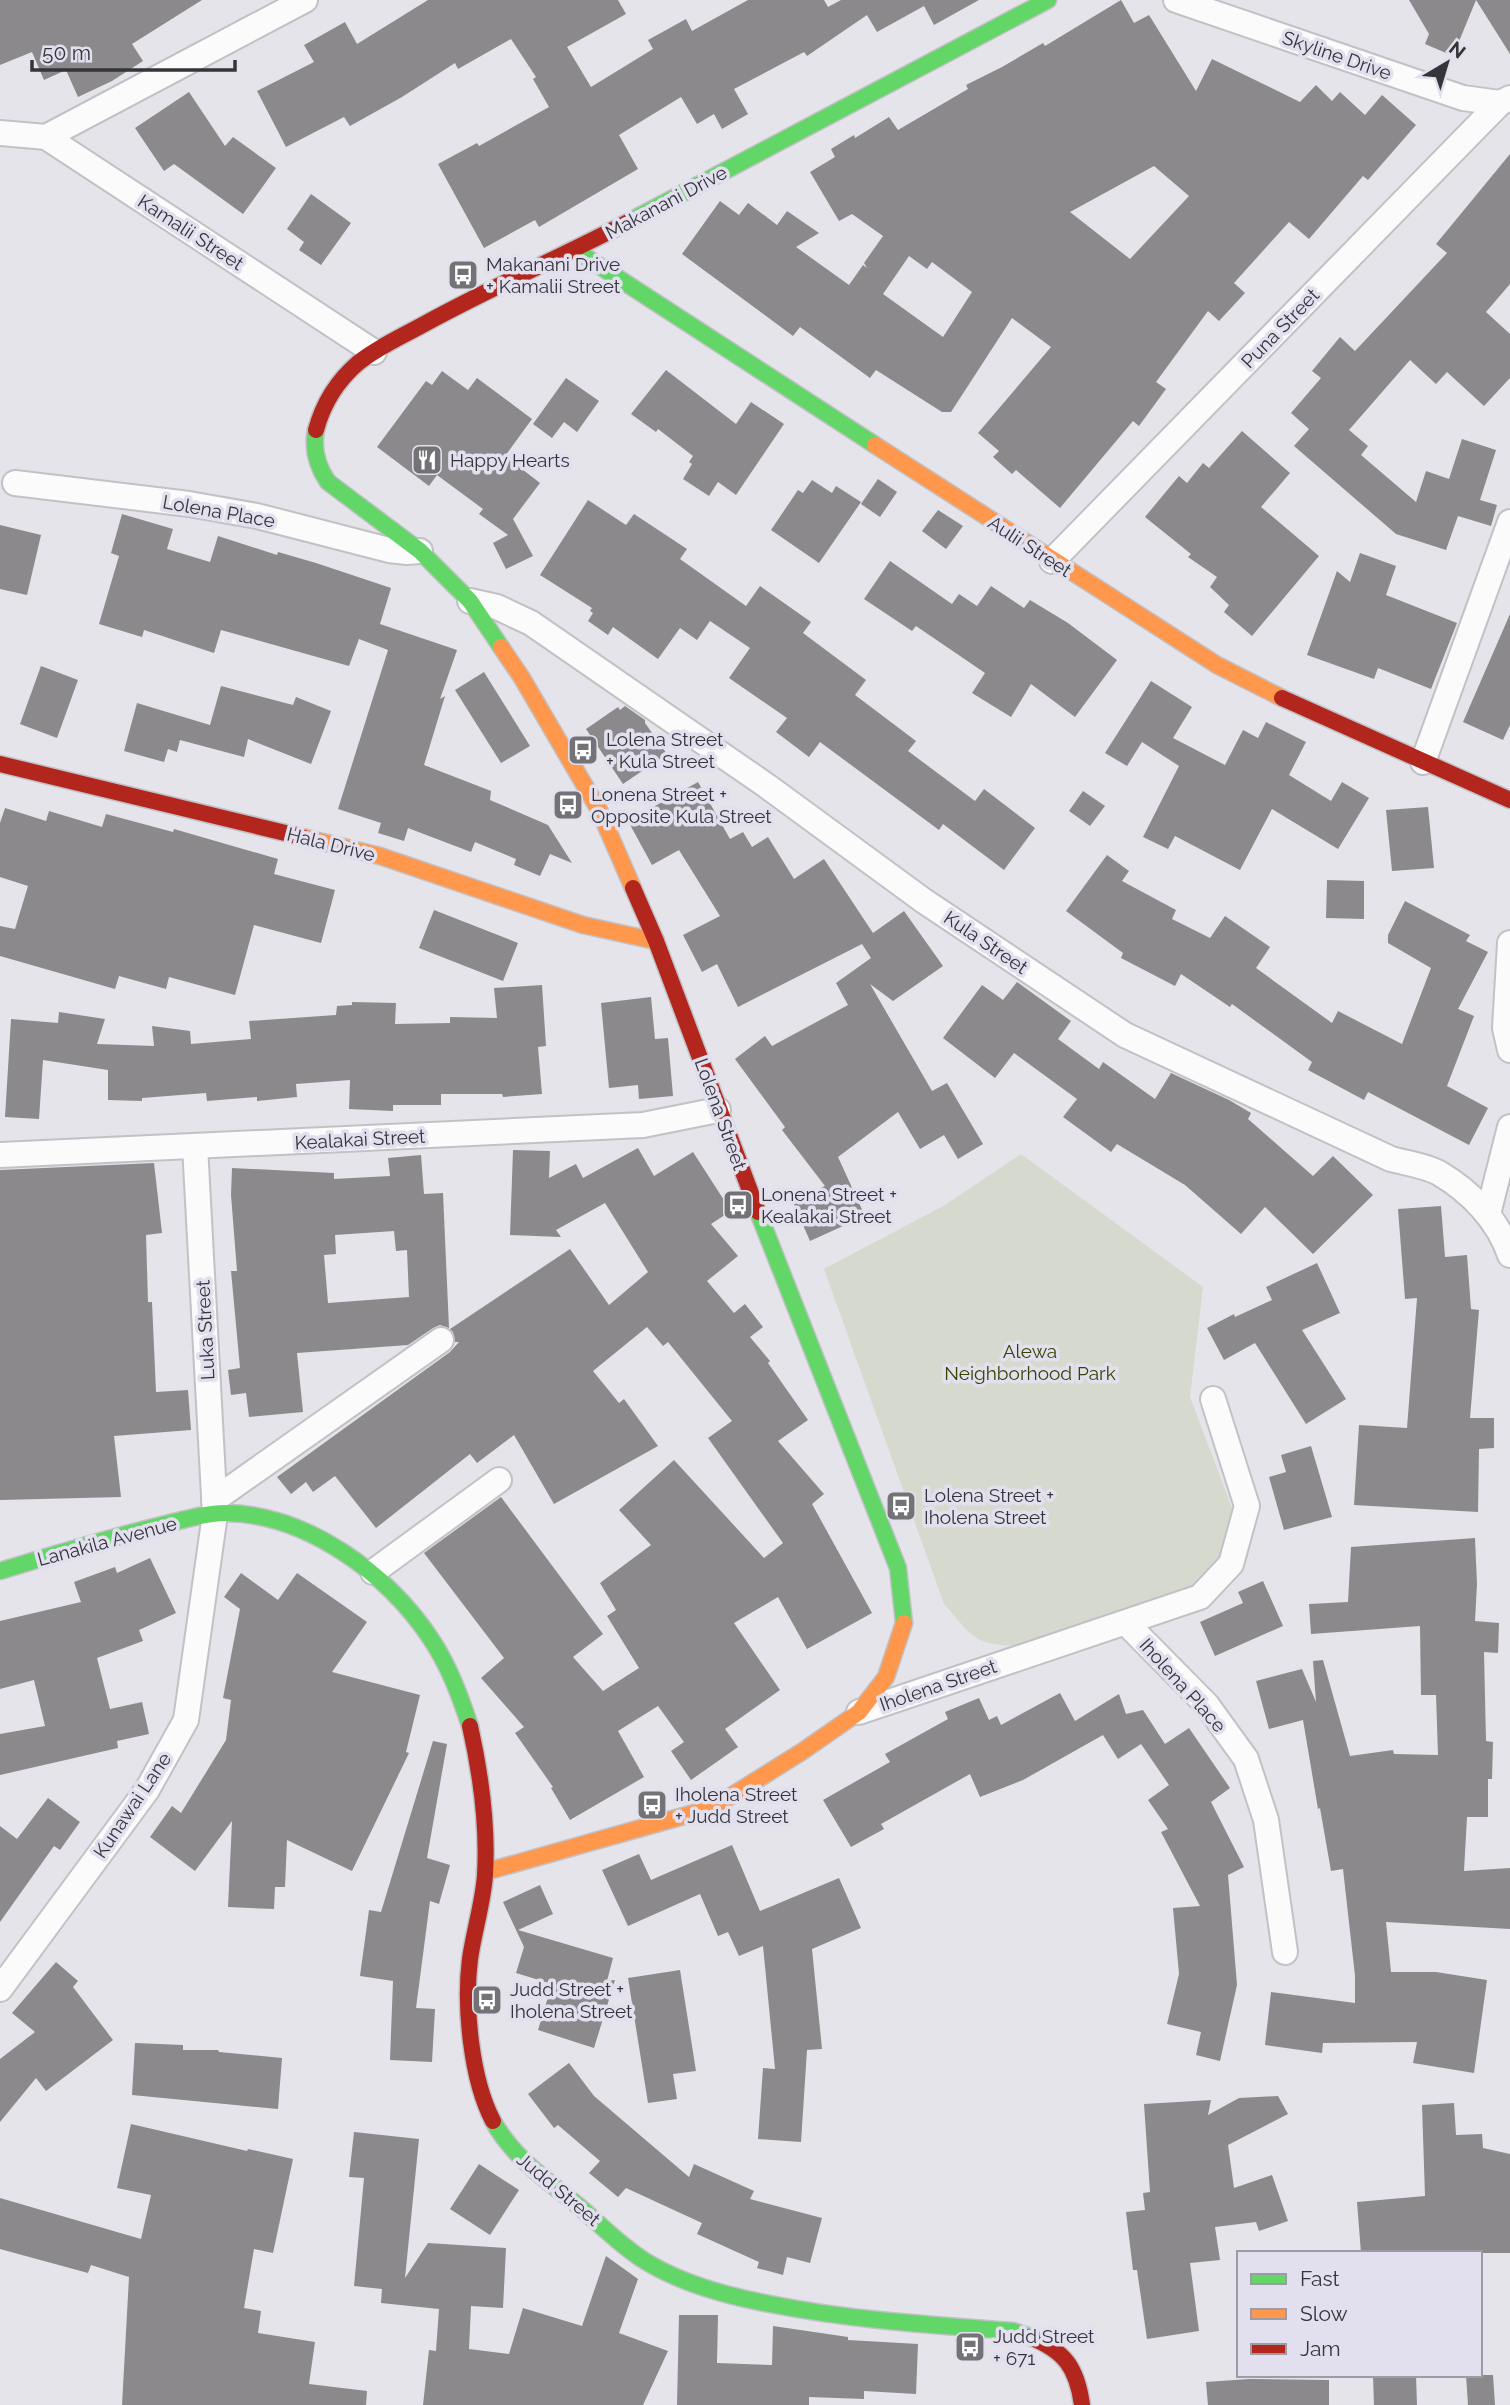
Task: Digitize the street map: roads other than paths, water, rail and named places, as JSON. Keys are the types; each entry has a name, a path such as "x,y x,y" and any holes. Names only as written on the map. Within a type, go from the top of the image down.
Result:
{"street":[{"path":"46,137 305,0"},
{"name":"Makanani Drive","path":"421,551 338,492 319,470 315,454 316,432 327,400 346,376 373,352 478,295 575,250 1048,0"},
{"name":"Skyline Drive","path":"1176,0 1463,98 1505,100"},
{"name":"Puna Street","path":"1052,561 1505,100"},
{"name":"Kamalii Street","path":"0,133 46,137 373,352"},
{"name":"Aulii Street","path":"575,250 1052,561 1217,665 1282,698 1510,800"},
{"name":"Lolena Place","path":"15,483 189,504 257,516 389,550 421,551"},
{"path":"1423,762 1510,522"},
{"name":"Lolena Street","path":"421,551 470,601 528,690 599,810 656,941 718,1110 898,1568 904,1626 886,1677 859,1712"},
{"name":"Kula Street","path":"470,601 497,607 531,623 767,786 924,901 1125,1035 1391,1159 1437,1172 1488,1213 1505,1240 1510,1255"},
{"name":"Hala Drive","path":"0,764 380,856 583,925 656,941"},
{"path":"1507,1039 1510,943"},
{"name":"Kealakai Street","path":"0,1155 643,1125 718,1110"},
{"path":"1488,1213 1510,1127"},
{"name":"Luka Street","path":"195,1146 214,1507"},
{"path":"214,1507 441,1340"},
{"name":"Iholena Street","path":"485,1872 712,1808 859,1712 1200,1597 1231,1564 1247,1506 1213,1399"},
{"path":"373,1572 499,1480"},
{"name":"Lanakila Avenue","path":"0,1571 214,1507"},
{"name":"Judd Street","path":"214,1507 304,1531 352,1557 373,1572 416,1616 435,1641 467,1711 484,1794 485,1872 468,1973 472,2054 479,2090 494,2124 514,2153 644,2260 677,2277 739,2299 835,2317 1013,2331 1032,2337 1052,2345 1066,2357 1079,2383 1082,2405"},
{"name":"Kunawai Lane","path":"0,1989 147,1790 186,1720 214,1507"},
{"name":"Iholena Place","path":"1126,1623 1207,1705 1246,1759 1266,1820 1285,1952"}],"place":[{"name":"Makanani Drive + Kamalii Street","path":"463,275"},
{"name":"Happy Hearts","path":"427,460"},
{"name":"Lolena Street + Kula Street","path":"583,750"},
{"name":"Lonena Street + Opposite Kula Street","path":"568,805"},
{"name":"Lonena Street + Kealakai Street","path":"738,1205"},
{"name":"Lolena Street + Iholena Street","path":"901,1506"},
{"name":"Iholena Street + Judd Street","path":"652,1805"},
{"name":"Judd Street + Iholena Street","path":"487,2000"},
{"name":"Judd Street + 671","path":"970,2347"}],"park label":[{"name":"Alewa Neighborhood Park","path":"1030,1362"}]}
